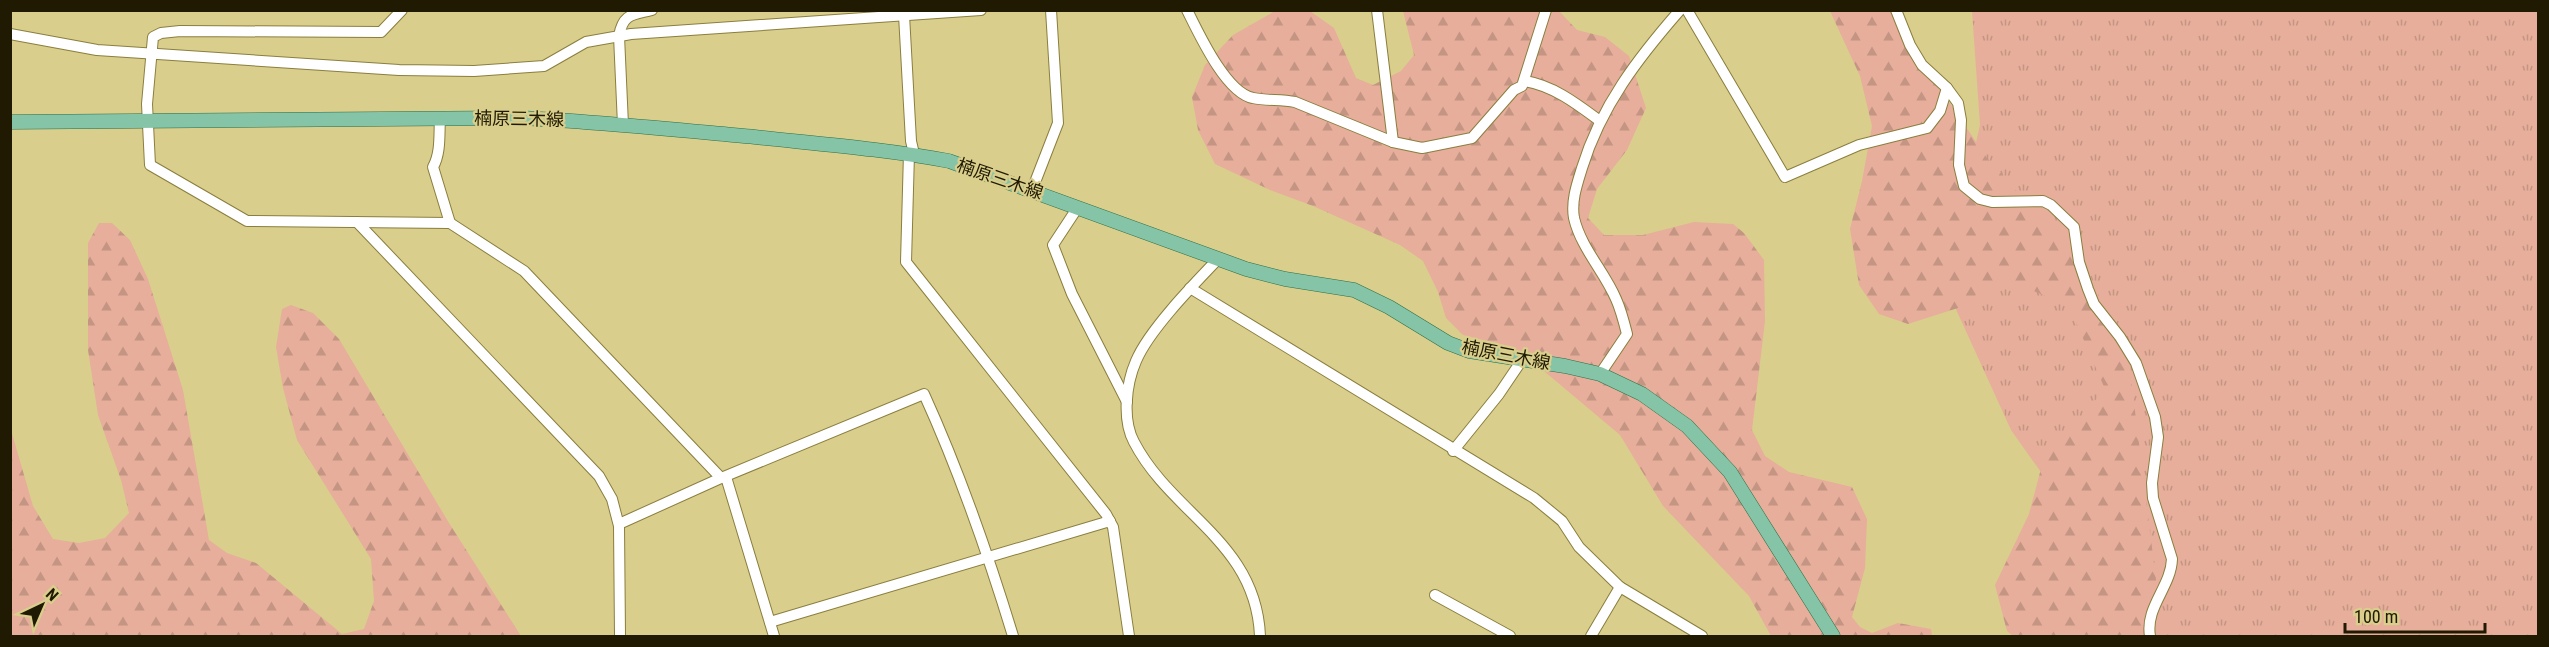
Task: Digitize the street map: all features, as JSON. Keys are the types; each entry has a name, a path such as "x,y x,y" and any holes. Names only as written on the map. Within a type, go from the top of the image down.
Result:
{"main road":[{"name":"楠原三木線","path":"10,122 523,118 623,125 911,154 949,161 1219,258 1285,279 1354,290 1389,306 1448,343 1469,351 1565,366 1600,374 1642,394 1687,426 1730,472 1833,636"}],"street":[{"path":"402,10 381,33 180,30 161,33 153,37 150,52 148,121 150,165 248,221 450,223 524,271 723,477 774,636"},
{"path":"623,125 619,36 621,24 630,15 652,10"},
{"path":"10,34 97,50 399,70 474,71 544,66 586,42 619,36 981,10"},
{"path":"1032,190 1058,123 1051,10"},
{"path":"1187,10 1215,62 1225,76 1244,94 1253,98 1279,98 1295,102 1393,142 1422,148 1472,138 1514,90 1525,81 1546,10"},
{"path":"1377,10 1393,142"},
{"path":"1600,374 1628,334 1616,298 1580,234 1574,215 1575,192 1587,150 1621,83 1650,44 1680,10"},
{"path":"1687,10 1785,177 1859,145 1927,128 1940,111 1947,88"},
{"path":"1896,10 1910,45 1922,65 1947,88 1958,103 1959,165 1964,186 1980,199 1992,202 2043,201 2051,205 2074,227 2078,240 2079,262 2091,297 2120,337 2143,381 2155,417 2158,437 2153,498 2172,559 2172,570 2150,614 2148,627 2150,636"},
{"path":"904,15 911,141 906,262 1110,521 1113,527 1129,636"},
{"path":"1525,81 1541,84 1576,103 1600,121"},
{"path":"440,118 439,144 433,167 450,223"},
{"path":"1078,207 1053,245 1072,294 1128,405"},
{"path":"357,222 599,476 612,499 619,524 620,636"},
{"path":"1219,258 1190,288 1142,349 1135,362 1129,387 1128,417 1134,442 1160,478 1216,536 1244,577 1255,599 1260,636"},
{"path":"1190,288 1546,508 1562,521 1579,547 1620,587 1702,636"},
{"path":"1453,451 1499,394 1522,360"},
{"path":"619,524 723,477 924,394 989,556 1013,636"},
{"path":"770,622 1110,521"},
{"path":"1591,636 1620,587"},
{"path":"1435,595 1510,636"}],"green space":[{"path":"1275,11 1310,11 1334,28 1356,78 1373,85 1401,71 1414,55 1403,11 1559,11 1577,30 1605,37 1629,56 1646,108 1627,150 1597,189 1588,218 1604,235 1643,235 1694,222 1733,224 1744,233 1764,260 1765,321 1752,430 1765,456 1789,472 1852,487 1867,519 1865,568 1852,617 1860,627 1872,633 1898,623 1931,629 1932,636 1771,636 1749,596 1663,506 1620,435 1538,366 1499,344 1463,335 1446,318 1438,292 1423,261 1400,245 1215,164 1198,130 1192,97 1205,65 1233,35"},
{"path":"1830,11 1900,11 1899,28 1987,158 2087,269 2129,363 2163,636 2013,636 2007,631 1995,585 2029,514 2043,461 2105,389 2069,306 2001,277 1958,308 1908,324 1879,314 1859,285 1850,229 1872,126 1860,76"},
{"path":"1972,11 2538,11 2538,636 2105,636 2109,568 2011,430 1944,283 1980,125"},
{"path":"99,223 112,223 130,240 148,279 183,390 209,540 227,553 256,563 342,634 364,629 374,601 371,559 297,440 283,388 276,347 282,309 291,305 313,313 339,339 449,523 521,636 11,636 11,430 33,506 53,539 79,543 105,538 129,513 121,480 98,415 88,350 88,243"}]}
